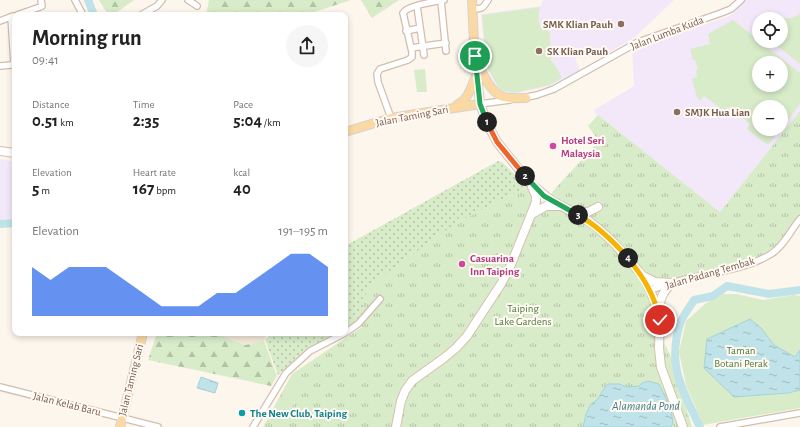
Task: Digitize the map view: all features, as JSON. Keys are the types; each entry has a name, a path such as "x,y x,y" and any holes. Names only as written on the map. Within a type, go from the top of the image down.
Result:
{"main road":[{"path":"472,0 475,56 480,104"},
{"path":"475,56 479,66 495,92 505,98 526,98"},
{"path":"453,107 463,102 468,96 477,74"},
{"name":"Jalan Taming Sari","path":"348,131 391,118 453,107 480,104"},
{"name":"Jalan Taming Sari","path":"120,427 142,336"}],"street":[{"path":"26,12 42,6 41,0"},
{"path":"75,0 81,12"},
{"path":"146,12 157,6 162,0"},
{"path":"188,0 197,6"},
{"path":"391,118 378,82 377,74 380,69 408,60 412,57 403,13 405,10 442,0 446,51"},
{"name":"Jalan Lumba Kuda","path":"480,104 537,96 554,89 638,42 721,13 730,9 741,0"},
{"path":"472,9 482,8 488,1"},
{"path":"418,6 424,55"},
{"path":"0,21 12,17"},
{"path":"406,31 420,28"},
{"path":"411,48 446,42"},
{"path":"0,66 12,65"},
{"path":"480,104 488,125 497,142 530,183 544,196 589,221 610,239 642,276 650,290 660,320"},
{"path":"0,151 12,153"},
{"path":"396,427 401,401 405,391 412,381 456,348 467,336 501,284 536,202 536,196 530,183"},
{"path":"532,214 544,196"},
{"path":"532,214 546,206 562,207"},
{"path":"573,212 585,213 598,207"},
{"name":"Jalan Padang Tembak","path":"650,290 671,283 715,274 747,264 770,254 777,249 800,219"},
{"path":"642,276 655,282 671,283"},
{"path":"671,283 664,291 660,302 660,367 683,427"},
{"path":"348,331 358,324 380,299"},
{"path":"253,427 286,372 310,351 339,336"},
{"name":"Jalan Kelab Baru","path":"0,387 158,427"},
{"path":"720,427 800,413"}],"shaded area":[{"name":"SK Klian Pauh","path":"543,0 674,0 635,37 627,42 604,55 575,58 580,71 550,86 513,94 499,91 486,67 481,14 541,6"},
{"name":"SMJK Hua Lian","path":"745,0 800,0 800,111 788,126 788,100 752,100 752,136 780,136 720,212 595,113 594,110 634,86 632,50 732,15"},
{"path":"0,159 12,161 12,224 0,224"},
{"path":"223,336 266,336 264,341 245,345"}],"green space":[{"path":"99,0 134,0 117,12 106,12"},
{"path":"209,0 351,0 314,12 207,12"},
{"path":"361,0 399,0 372,18"},
{"path":"540,7 539,23 542,28 550,32 551,60 562,78 550,85 514,93 500,90 487,67 482,15"},
{"path":"800,13 800,64 780,48 788,48 788,18"},
{"path":"733,20 752,35 752,48 768,48 779,56 752,56 752,92 788,92 788,64 800,73 800,104 788,120 788,100 752,100 752,133 747,129 750,124 728,107 724,111 704,96 700,101 697,97 692,79 697,77 696,70 698,69 695,60 693,60 690,49 710,44 708,34"},
{"path":"425,69 427,92 417,92 414,70"},
{"name":"Taiping Lake Gardens","path":"800,111 800,216 776,246 764,254 716,271 677,279 638,278 653,306 655,326 670,354 692,427 263,427 292,374 362,327 362,315 367,287 456,223 527,187 545,205 553,191 599,141 588,126 598,115 720,212 780,136 788,136 788,126"},
{"path":"756,136 775,136 768,145"},
{"path":"498,161 502,162 527,187 456,223 348,327 348,244"},
{"name":"Taman Botani Perak","path":"721,294 737,294 763,300 794,295 800,296 800,408 703,425 686,385 679,352 686,321 705,304"},
{"path":"156,336 223,336 245,345 264,341 277,376 271,386 148,360"},
{"path":"269,336 332,336 306,349 278,375 265,340"},
{"path":"292,379 304,386 281,427 277,427 270,423 269,420"}],"water":[{"path":"750,319 761,328 774,345 795,357 800,350 800,390 788,393 734,397 704,368 707,339"},
{"path":"201,377 218,383 215,393 197,388"},
{"name":"Alamanda Pond","path":"648,381 659,384 671,409 673,423 671,427 583,427 586,414 591,404 597,400 608,384 619,384 627,387 639,386"}],"waterway":[{"path":"88,0 93,12"},
{"path":"0,224 12,223"},
{"path":"700,427 687,400 678,376 675,350 681,321 694,300 713,296 727,286 769,294 800,290"}],"place":[{"name":"SMK Klian Pauh","path":"621,24"},
{"name":"SK Klian Pauh","path":"539,51"},
{"name":"SMJK Hua Lian","path":"677,112"},
{"name":"Hotel Seri Malaysia","path":"553,146"},
{"name":"Casuarina Inn Taiping","path":"462,264"},
{"name":"The New Club, Taiping","path":"242,413"}],"route":[{"path":"475,56 480,104 488,125 497,142 530,183 544,196 589,221 614,243 642,276 648,286 658,309 660,320"}]}
